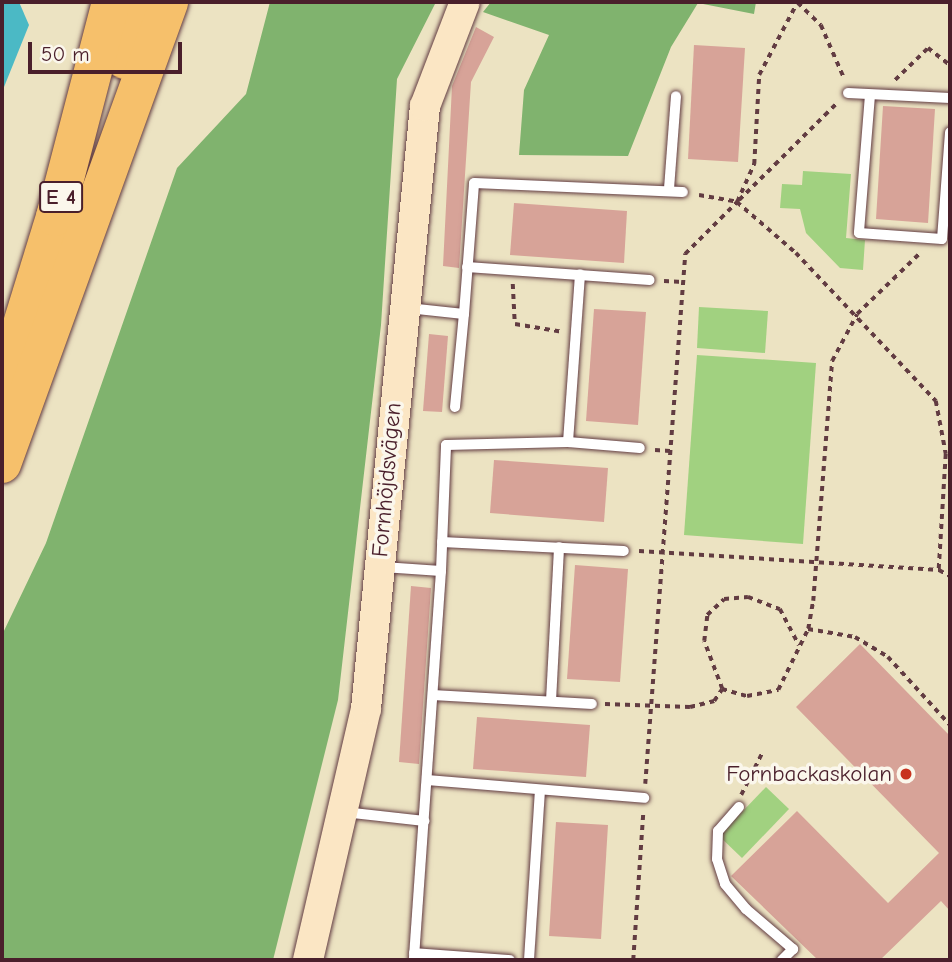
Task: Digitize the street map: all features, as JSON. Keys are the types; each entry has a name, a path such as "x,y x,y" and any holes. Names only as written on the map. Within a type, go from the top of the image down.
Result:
{"highway":[{"name":"E 4","path":"2,389 55,217 111,2"},
{"name":"E 4","path":"2,464 85,222 139,2"},
{"path":"85,222 169,2"}],"street":[{"name":"Fornhöjdsvägen","path":"308,960 366,709 402,307 425,106 465,2"}],"lane":[{"path":"848,93 950,98"},
{"path":"870,95 859,233 946,241 950,132"},
{"path":"669,190 676,96"},
{"path":"455,407 474,183 683,192"},
{"path":"467,267 650,280"},
{"path":"568,442 580,275"},
{"path":"402,307 464,314"},
{"path":"510,960 414,957 441,571 446,445 568,442 640,448"},
{"path":"442,542 624,551"},
{"path":"551,701 559,547"},
{"path":"379,566 441,571"},
{"path":"432,695 592,704"},
{"path":"426,780 644,798"},
{"path":"529,960 540,790"},
{"path":"739,807 718,831 717,859 725,884 746,909 793,949 782,960"},
{"path":"344,812 424,821"}],"path":[{"path":"625,960 633,960 685,254 848,93 821,25 797,2 759,75 754,164 737,202"},
{"path":"883,95 928,48 950,65"},
{"path":"683,192 737,202 857,314 936,401 946,454 939,570"},
{"path":"722,689 747,696 778,690 808,629 815,564 824,401 841,334 857,314 946,241"},
{"path":"514,270 515,324 576,334"},
{"path":"624,551 939,570 950,576"},
{"path":"722,689 704,642 708,614 724,600 748,597 780,609 799,645"},
{"path":"808,629 855,637 888,657 950,724"},
{"path":"592,704 651,708 714,701 722,689"},
{"path":"739,807 743,780 763,751"}],"green space":[{"path":"270,2 436,2 397,79 381,325 338,700 273,960 2,960 2,635 46,543 177,168 246,94"},
{"path":"491,2 756,2 754,14 698,3 671,47 628,156 519,155 524,90 549,35 483,12"},
{"path":"803,171 851,174 846,238 865,240 863,270 840,268 806,233 800,209 780,208 782,184 802,185"},
{"path":"699,307 768,311 765,353 697,348"},
{"path":"697,355 816,363 803,544 684,535"},
{"path":"766,787 789,809 742,858 719,836"}],"water":[{"path":"2,2 19,2 29,25 2,92"}],"building":[{"path":"476,27 494,37 471,82 459,268 443,266 452,86"},
{"path":"694,45 745,48 738,162 688,159"},
{"path":"883,106 935,109 928,223 876,219"},
{"path":"514,203 627,211 624,263 510,255"},
{"path":"594,309 646,312 638,425 586,421"},
{"path":"429,334 448,336 442,412 423,411"},
{"path":"494,460 608,468 604,522 490,513"},
{"path":"575,565 628,569 620,682 567,679"},
{"path":"411,586 431,588 419,764 399,762"},
{"name":"Fornbackaskolan","path":"860,644 950,736 950,911 941,901 880,960 818,960 731,876 797,811 888,903 939,853 796,707"},
{"path":"477,717 590,725 586,777 473,769"},
{"path":"556,822 608,825 601,939 549,936"}],"place":[{"name":"Fornbackaskolan","path":"906,774"}]}
